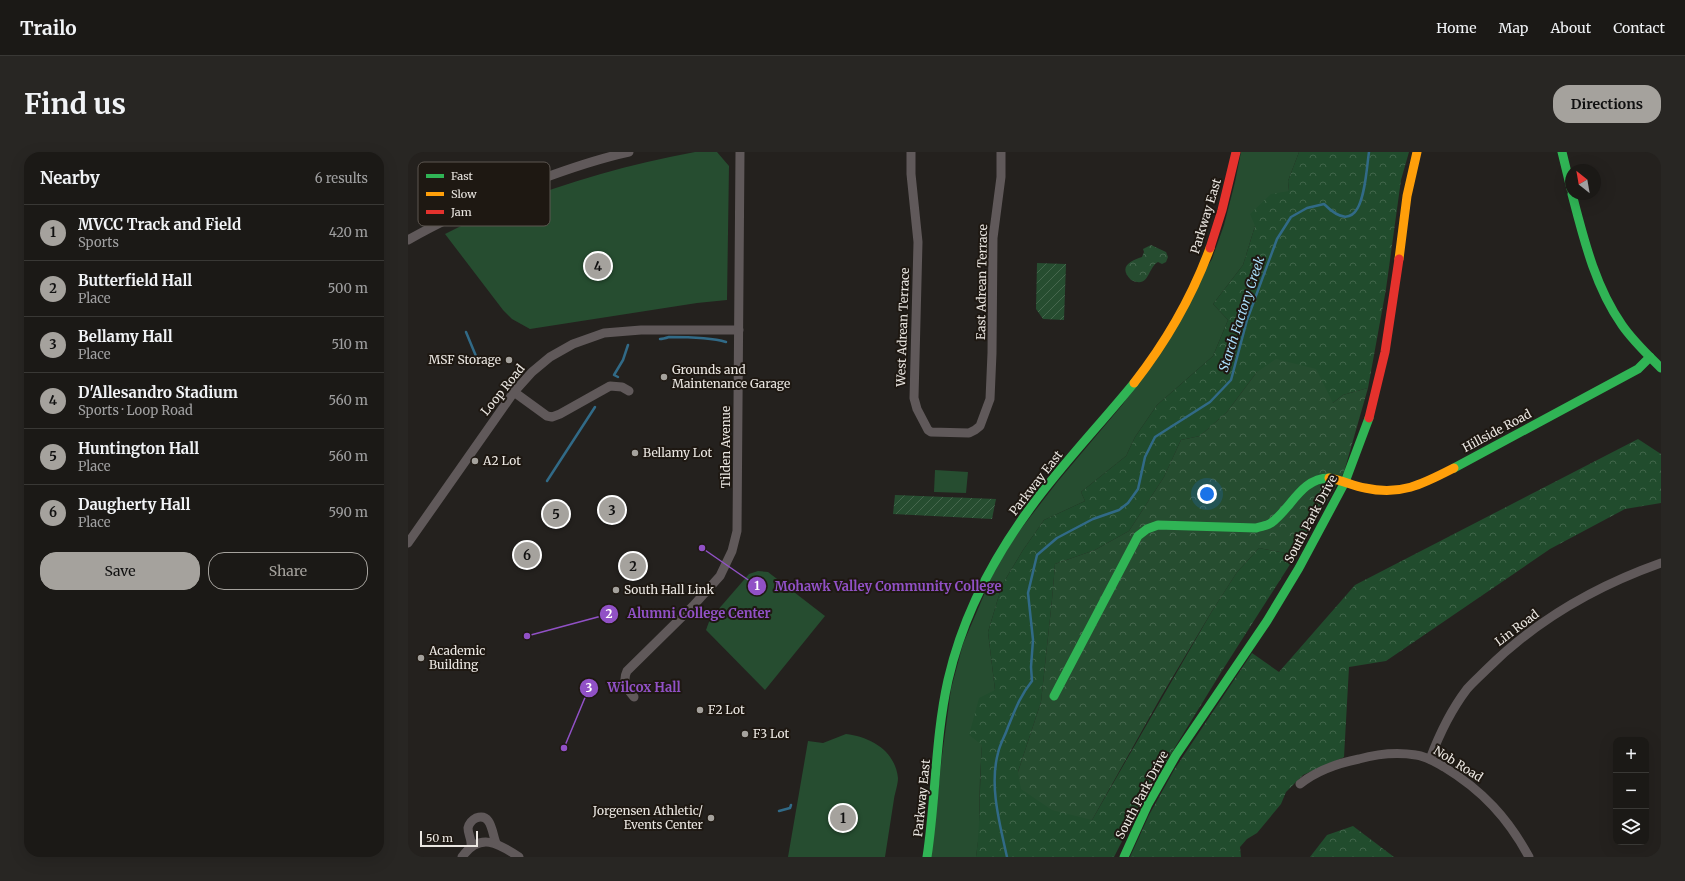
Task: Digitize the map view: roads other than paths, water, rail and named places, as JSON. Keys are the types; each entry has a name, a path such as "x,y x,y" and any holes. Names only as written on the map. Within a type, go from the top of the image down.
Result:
{"street":[{"path":"550,176 574,167 630,152"},
{"name":"Tilden Avenue","path":"634,697 628,690 625,682 627,671 712,586 726,566 732,551 737,531 740,152"},
{"name":"West Adrean Terrace","path":"911,152 911,174 918,242 915,403 925,427 931,432 969,433 980,426 986,412"},
{"name":"East Adrean Terrace","path":"986,412 990,399 993,238 1001,177 1001,152"},
{"name":"Parkway East","path":"927,857 944,704 948,682 957,651 974,604 994,563 1012,533 1051,482 1147,365 1173,326 1194,286 1210,250 1226,198 1236,152"},
{"name":"South Park Drive","path":"1124,857 1165,772 1289,585 1345,482 1360,443 1382,368 1398,270 1403,218 1409,181 1417,152"},
{"path":"1562,152 1565,164"},
{"path":"1574,200 1587,252 1597,282 1611,309 1623,326 1661,368"},
{"path":"408,240 435,226"},
{"name":"Loop Road","path":"408,543 514,392 532,372 550,357 573,344 604,333 641,330 739,330"},
{"name":"Hillside Road","path":"1054,696 1138,536 1147,529 1158,525 1256,528 1270,524 1308,485 1317,479 1330,478 1363,488 1385,491 1401,490 1424,484 1638,369 1650,357"},
{"path":"514,392 547,416 552,417 610,386 622,386 629,391"},
{"name":"Lin Road","path":"1430,759 1437,741 1467,689 1498,658 1531,631 1568,606 1620,578 1661,562"},
{"name":"Nob Road","path":"1300,784 1308,778 1336,766 1373,756 1395,753 1417,755 1430,759 1453,772 1480,793 1501,813 1519,839 1529,857"},
{"path":"471,846 468,833 469,824 473,819 480,817 486,819 491,824 496,843"},
{"path":"462,857 471,846 481,842 496,843 519,857"}],"waterway":[{"name":"Starch Factory Creek","path":"1007,857 996,805 996,766 1000,746 1024,692 1032,681 1031,667 1033,640 1028,593 1037,555 1057,538 1093,519 1119,510 1128,503 1138,489 1145,457 1155,437 1210,402 1231,380 1247,320 1277,239 1291,217 1307,208 1324,204 1337,214 1347,217 1355,212 1364,191 1369,152"},
{"path":"466,332 478,361"},
{"path":"660,339 669,337 726,342"},
{"path":"618,377 614,375 623,360 628,345"},
{"path":"547,481 595,407"},
{"path":"779,811 790,808 791,805"}],"place":[{"name":"D'Allesandro Stadium","path":"598,266"},
{"name":"MSF Storage","path":"509,360"},
{"name":"Grounds and Maintenance Garage","path":"664,377"},
{"name":"Bellamy Lot","path":"635,453"},
{"name":"A2 Lot","path":"475,461"},
{"name":"Bellamy Hall","path":"612,510"},
{"name":"Huntington Hall","path":"556,514"},
{"name":"Mohawk Valley Community College","path":"702,548"},
{"name":"Daugherty Hall","path":"527,555"},
{"name":"Butterfield Hall","path":"633,566"},
{"name":"South Hall Link","path":"616,590"},
{"name":"Alumni College Center","path":"527,636"},
{"name":"Academic Building","path":"421,658"},
{"name":"F2 Lot","path":"700,710"},
{"name":"F3 Lot","path":"745,734"},
{"name":"Wilcox Hall","path":"564,748"},
{"name":"Jorgensen Athletic/ Events Center","path":"711,818"},
{"name":"MVCC Track and Field","path":"843,818"}]}
